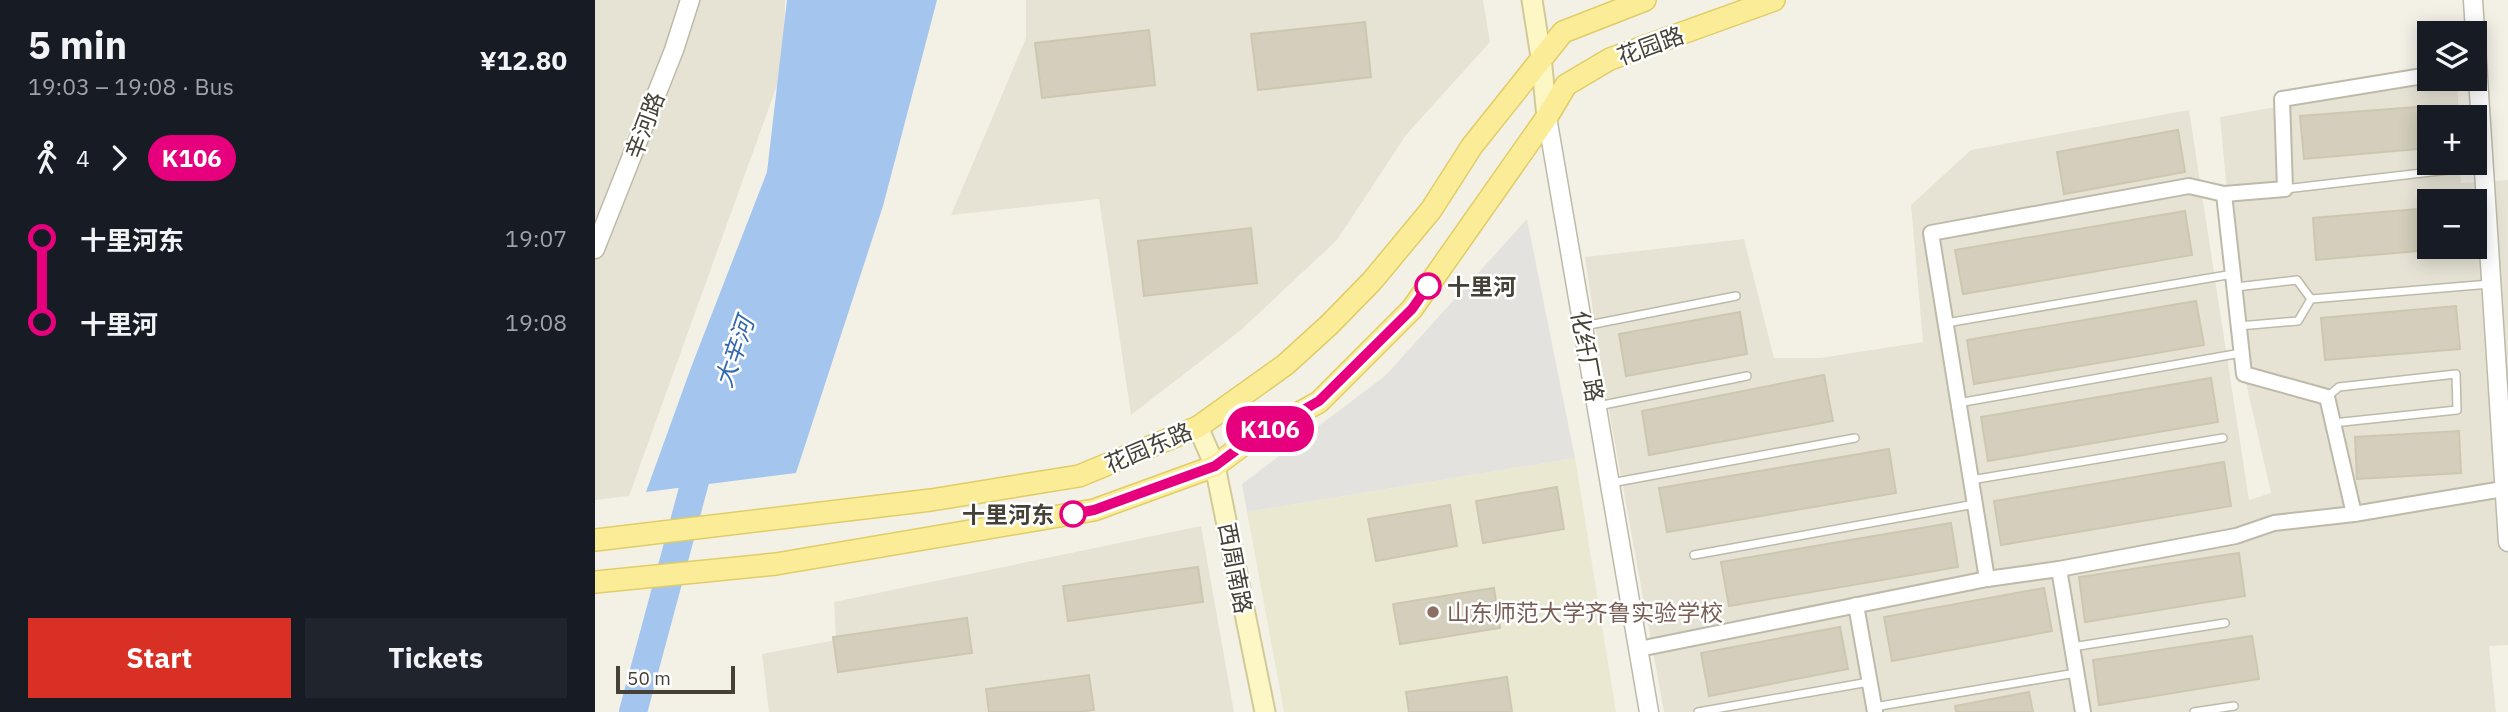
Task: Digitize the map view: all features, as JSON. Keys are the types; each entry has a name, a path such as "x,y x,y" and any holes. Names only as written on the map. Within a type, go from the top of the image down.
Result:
{"main road":[{"name":"化纤厂路","path":"1532,0 1541,57 1546,117"},
{"name":"花园路","path":"1541,57 1563,32 1645,0"},
{"name":"花园路","path":"1546,117 1566,85 1610,59 1774,0"},
{"name":"花园东路","path":"595,540 931,500 1079,476 1198,427 1285,365 1372,281 1431,210 1472,146 1541,57"},
{"name":"花园东路","path":"605,581 776,564 1094,510 1215,466 1247,442 1319,401 1412,309 1546,117"},
{"name":"西周南路","path":"1198,427 1215,466 1265,712"}],"street":[{"name":"辛河路","path":"595,250 674,50 690,0"},
{"path":"2473,0 2474,21"},
{"path":"1987,579 1931,233 2189,186 2224,194 2285,189 2282,99 2417,77"},
{"name":"化纤厂路","path":"1546,117 1649,712"},
{"path":"2484,175 2508,542"},
{"path":"2224,194 2244,374 2327,397 2354,514"},
{"path":"1639,649 1987,579 2059,569 2236,536 2274,523 2354,514 2503,489"},
{"path":"2059,569 2083,712"},
{"path":"1856,605 1875,710"}],"lane":[{"path":"2285,189 2417,174"},
{"path":"1946,323 2235,280 2297,280 2311,299"},
{"path":"2311,299 2490,284"},
{"path":"1583,326 1736,296"},
{"path":"2239,326 2298,321 2311,299"},
{"path":"1958,403 2242,353"},
{"path":"2327,397 2339,387 2456,374 2457,410 2333,422"},
{"path":"1597,406 1747,376"},
{"path":"1611,483 1854,438"},
{"path":"1971,480 2223,438"},
{"path":"1694,555 1975,504"},
{"path":"2072,647 2225,623"},
{"path":"1875,710 2076,673"},
{"path":"1698,712 1870,682"},
{"path":"2194,712 2234,706"}],"shaded area":[{"path":"595,0 785,0 784,66 629,496 595,500"},
{"path":"1026,0 1483,0 1490,42 1406,135 1337,240 1241,330 1131,415 1099,199 951,215 1026,38"},
{"path":"2417,81 2417,91 2458,91 2458,105 2417,105 2417,175 2461,175 2461,183 2508,180 2508,645 2489,646 2496,712 1664,712 1603,378 1585,257 1744,239 1774,358 1820,358 1923,342 1911,205 1971,150 2189,110 2249,500 2271,493 2244,374 2220,117"},
{"path":"1527,219 1575,458 1247,512 1242,484 1385,376"},
{"name":"山东师范大学齐鲁实验学校","path":"1575,458 1616,712 1284,712 1247,512"},
{"path":"1201,526 1234,712 769,712 762,654 836,640 834,602"}],"water":[{"path":"787,0 937,0 883,206 796,473 646,492 767,172"}],"building":[{"path":"1365,22 1371,77 1258,90 1251,34"},
{"path":"1149,30 1155,85 1042,98 1035,43"},
{"path":"2417,107 2417,149 2304,159 2300,116"},
{"path":"2178,130 2185,172 2064,194 2057,152"},
{"path":"2417,209 2417,251 2316,260 2313,218"},
{"path":"2185,211 2192,255 1963,294 1955,250"},
{"path":"1251,228 1257,283 1144,296 1138,241"},
{"path":"2196,301 2204,345 1974,384 1967,340"},
{"path":"2456,306 2460,349 2325,360 2321,318"},
{"path":"1740,312 1747,354 1626,376 1619,334"},
{"path":"1824,375 1833,421 1649,455 1642,411"},
{"path":"2211,378 2218,422 1988,461 1981,417"},
{"path":"2459,431 2461,473 2357,479 2355,437"},
{"path":"1889,449 1896,493 1667,532 1659,488"},
{"path":"2224,462 2231,506 2001,545 1994,501"},
{"path":"1557,487 1564,529 1483,543 1476,501"},
{"path":"1450,505 1457,546 1376,561 1368,519"},
{"path":"1951,523 1958,567 1729,606 1721,562"},
{"path":"2239,553 2245,596 2085,622 2079,577"},
{"path":"1198,567 1203,602 1068,621 1063,586"},
{"path":"1494,588 1500,628 1400,644 1393,604"},
{"path":"2044,588 2052,631 1892,661 1884,617"},
{"path":"967,618 972,653 838,672 833,637"},
{"path":"1840,627 1848,669 1709,696 1701,653"},
{"path":"2252,636 2259,679 2099,705 2093,660"},
{"path":"1089,675 1094,710 989,712 986,689"},
{"path":"1507,677 1512,712 1409,712 1406,692"},
{"path":"2029,692 2033,712 1956,712 1955,706"}],"waterway":[{"name":"大辛河","path":"633,712 704,448"}],"bus line":[{"name":"K106","path":"1073,514 1094,510 1215,466 1247,442 1319,401 1412,309 1428,286"}],"place":[{"name":"十里河","path":"1428,286"},
{"name":"十里河东","path":"1073,514"},
{"name":"山东师范大学齐鲁实验学校","path":"1433,612"}]}
